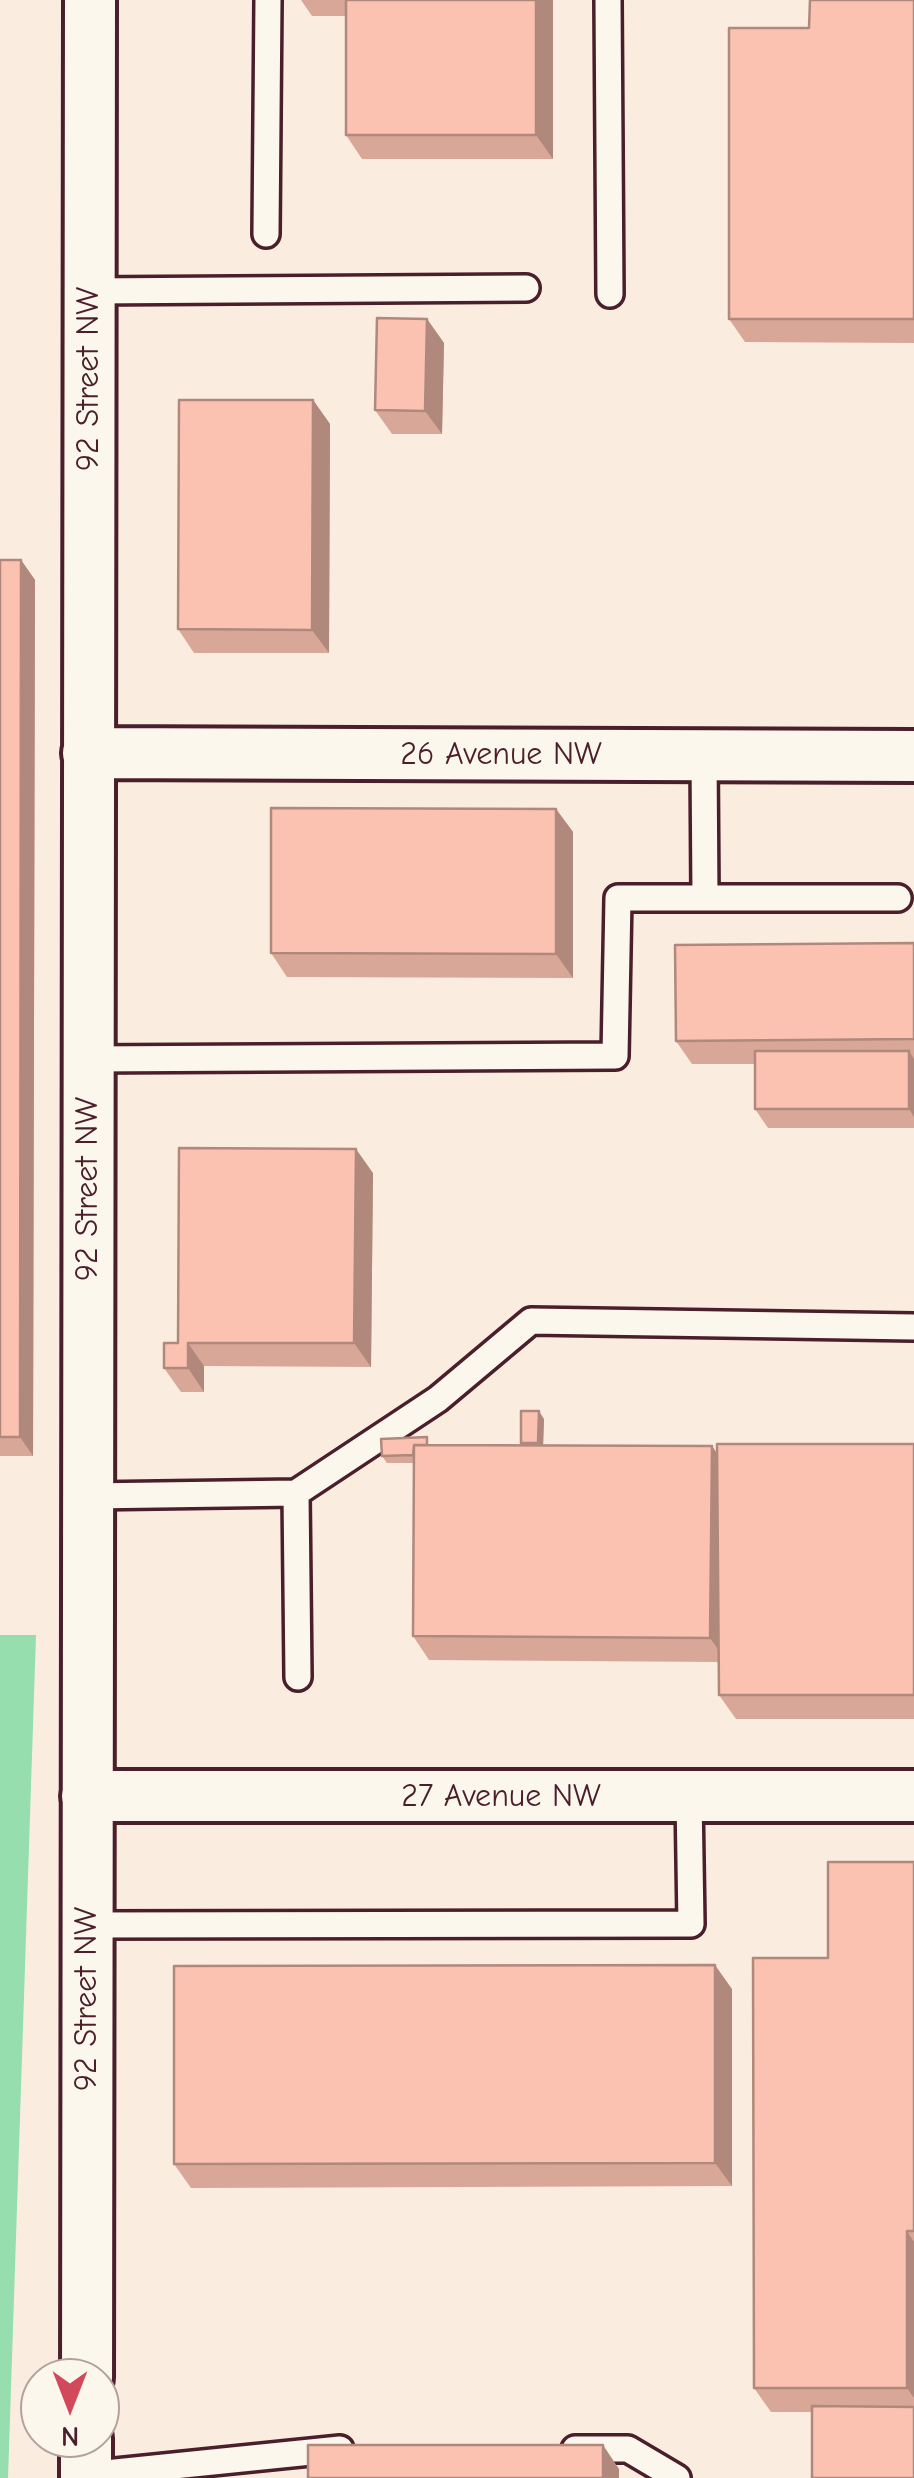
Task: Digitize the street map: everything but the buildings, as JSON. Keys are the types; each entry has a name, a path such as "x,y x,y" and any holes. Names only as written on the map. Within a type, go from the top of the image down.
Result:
{"street":[{"name":"92 Street NW","path":"86,2358 90,0"},
{"name":"26 Avenue NW","path":"88,753 914,756"},
{"name":"27 Avenue NW","path":"87,1796 914,1796"}],"lane":[{"path":"266,234 268,0"},
{"path":"608,0 610,294"},
{"path":"89,291 526,288"},
{"path":"704,756 705,898"},
{"path":"87,1059 615,1056 618,898 898,898"},
{"path":"89,1496 296,1493 438,1399 531,1321 914,1327"},
{"path":"296,1493 298,1677"},
{"path":"87,1925 692,1924 690,1797"},
{"path":"86,2464 248,2468 325,2449 363,2449"},
{"path":"552,2449 628,2449 677,2478"}],"green space":[{"path":"0,1635 36,1635 8,2478 0,2478"}]}
